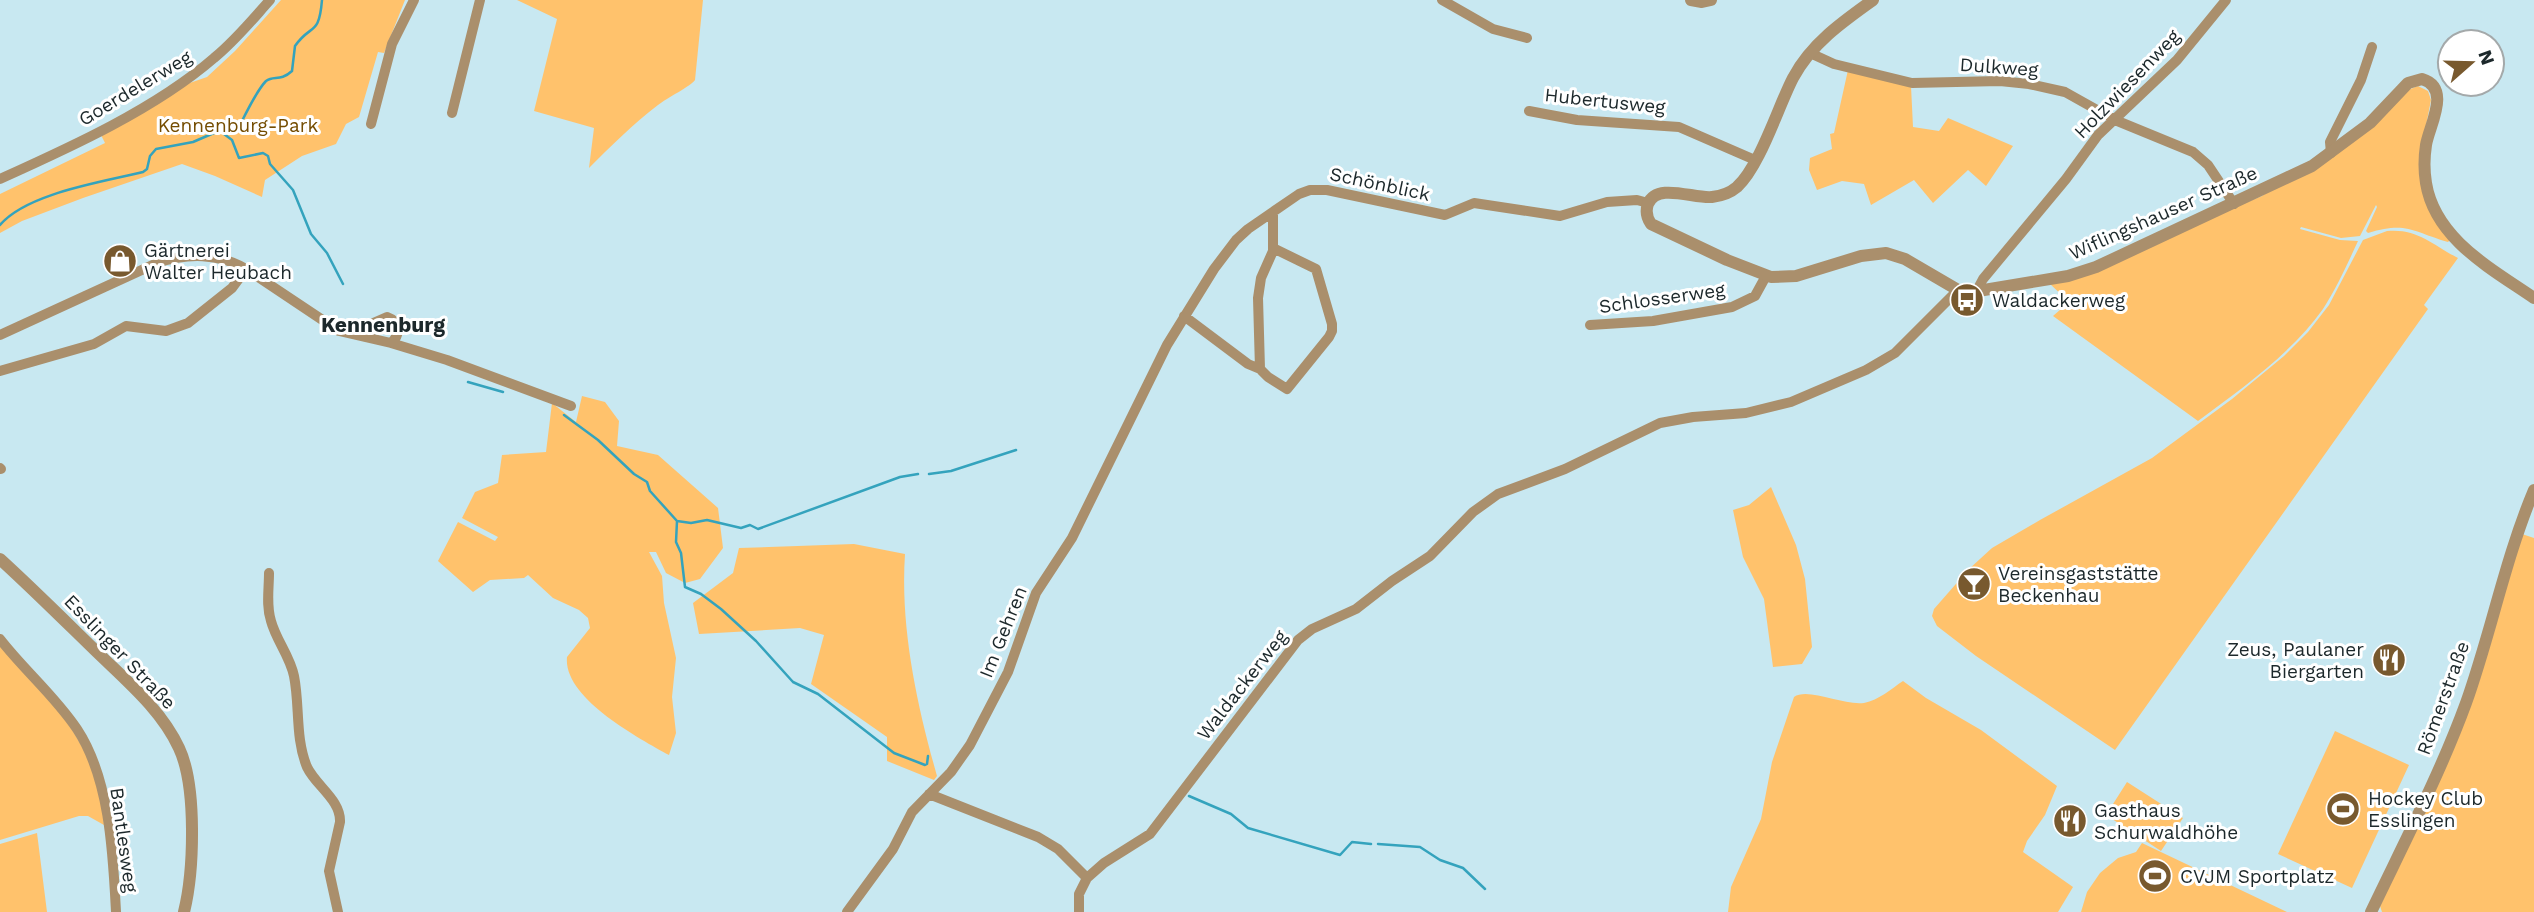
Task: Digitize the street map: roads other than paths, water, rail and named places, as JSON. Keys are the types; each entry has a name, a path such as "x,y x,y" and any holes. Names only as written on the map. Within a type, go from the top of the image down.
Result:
{"street":[{"name":"Goerdelerweg","path":"0,180 74,145 175,87 214,59 270,0"},
{"path":"371,124 392,44 414,0"},
{"path":"452,113 480,0"},
{"path":"1442,0 1493,29 1527,38"},
{"path":"1691,0 1711,0"},
{"path":"1648,203 1655,195 1663,193 1704,197 1724,194 1739,185 1755,160 1794,77 1810,53 1835,28 1873,0"},
{"name":"Holzwiesenweg","path":"1976,292 1983,279 2070,175 2096,138 2177,60 2226,0"},
{"path":"2331,153 2330,142 2361,80 2372,47"},
{"name":"Dulkweg","path":"1810,53 1840,66 1917,83 2000,81 2065,92 2115,120 2197,154 2234,204"},
{"name":"Wiflingshauser Straße","path":"1648,203 1647,217 1655,228 1766,276 1796,276 1867,255 1886,253 1905,259 1958,290 1976,292 2089,270 2289,178 2331,153 2371,123 2408,83 2420,79 2429,81 2436,91 2437,100 2426,144 2425,167 2428,193 2436,213 2464,248 2534,298"},
{"name":"Hubertusweg","path":"1529,111 1577,120 1679,127 1755,160"},
{"name":"Schönblick","path":"1120,439 1144,387 1184,316 1220,260 1239,236 1299,194 1318,189 1445,215 1474,203 1560,216 1607,202 1637,200 1648,203"},
{"path":"1260,369 1258,298 1261,278 1273,248 1273,213"},
{"path":"1184,316 1248,364 1260,369 1287,389 1329,337 1332,327 1315,269 1273,248"},
{"path":"0,335 172,258 211,257 232,261 328,326 344,333 391,343 476,370 571,406"},
{"path":"0,372 94,344 126,326 166,331 188,323 232,288 246,269"},
{"name":"Schlosserweg","path":"1590,325 1653,320 1737,306 1755,296 1766,276"},
{"name":"Waldackerweg","path":"1087,878 1104,863 1150,834 1298,640 1312,629 1356,609 1430,556 1473,512 1491,498 1513,487 1564,469 1660,423 1693,417 1746,413 1791,402 1866,370 1901,347 1958,290"},
{"path":"365,337 371,324 387,317 396,322 399,330 391,343"},
{"name":"Im Gehren","path":"846,912 893,849 912,812 957,764 974,738 1008,672 1034,597 1072,538 1120,439"},
{"name":"Römerstraße","path":"2371,912 2463,710 2511,552 2534,490"},
{"name":"Esslinger Straße","path":"0,559 139,693 162,720 177,744 186,768 191,818 190,870 184,912"},
{"path":"269,573 269,613 294,675 304,757 313,776 337,806 340,816 329,871 338,912"},
{"name":"Bantlesweg","path":"0,639 50,694 87,749 106,810 114,868 116,912"},
{"path":"929,794 1038,837 1058,849 1087,878 1079,894 1079,912"}],"waterway":[{"path":"0,225 12,214 47,197 143,172 156,149 193,142 221,130 227,124 242,121 266,81 292,71 295,46 319,20 322,0"},
{"path":"220,131 232,140 239,158 263,153 268,156 270,164 293,190 311,234 327,253 343,284"},
{"path":"468,382 503,392"},
{"path":"564,415 647,482 650,491 677,521 676,542 681,553 685,587 701,594 721,609 756,641 793,682 818,694 894,753 925,765 928,756"},
{"path":"929,474 951,471 1016,450"},
{"path":"677,521 691,523 707,520 741,528 750,525 758,529 900,477 918,474"},
{"path":"1189,796 1231,814 1248,828 1340,855 1352,842 1371,844"},
{"path":"1378,844 1420,847 1440,860 1463,868 1485,889"}],"place":[{"name":"Gärtnerei Walter Heubach","path":"120,261"},
{"name":"Waldackerweg","path":"1967,300"},
{"name":"Vereinsgaststätte Beckenhau","path":"1974,584"},
{"name":"Zeus, Paulaner Biergarten","path":"2389,660"},
{"name":"Hockey Club Esslingen","path":"2343,809"},
{"name":"Gasthaus Schurwaldhöhe","path":"2070,821"},
{"name":"CVJM Sportplatz","path":"2155,876"}],"district":[{"name":"Kennenburg","path":"383,324"}],"park label":[{"name":"Kennenburg-Park","path":"238,125"}]}
